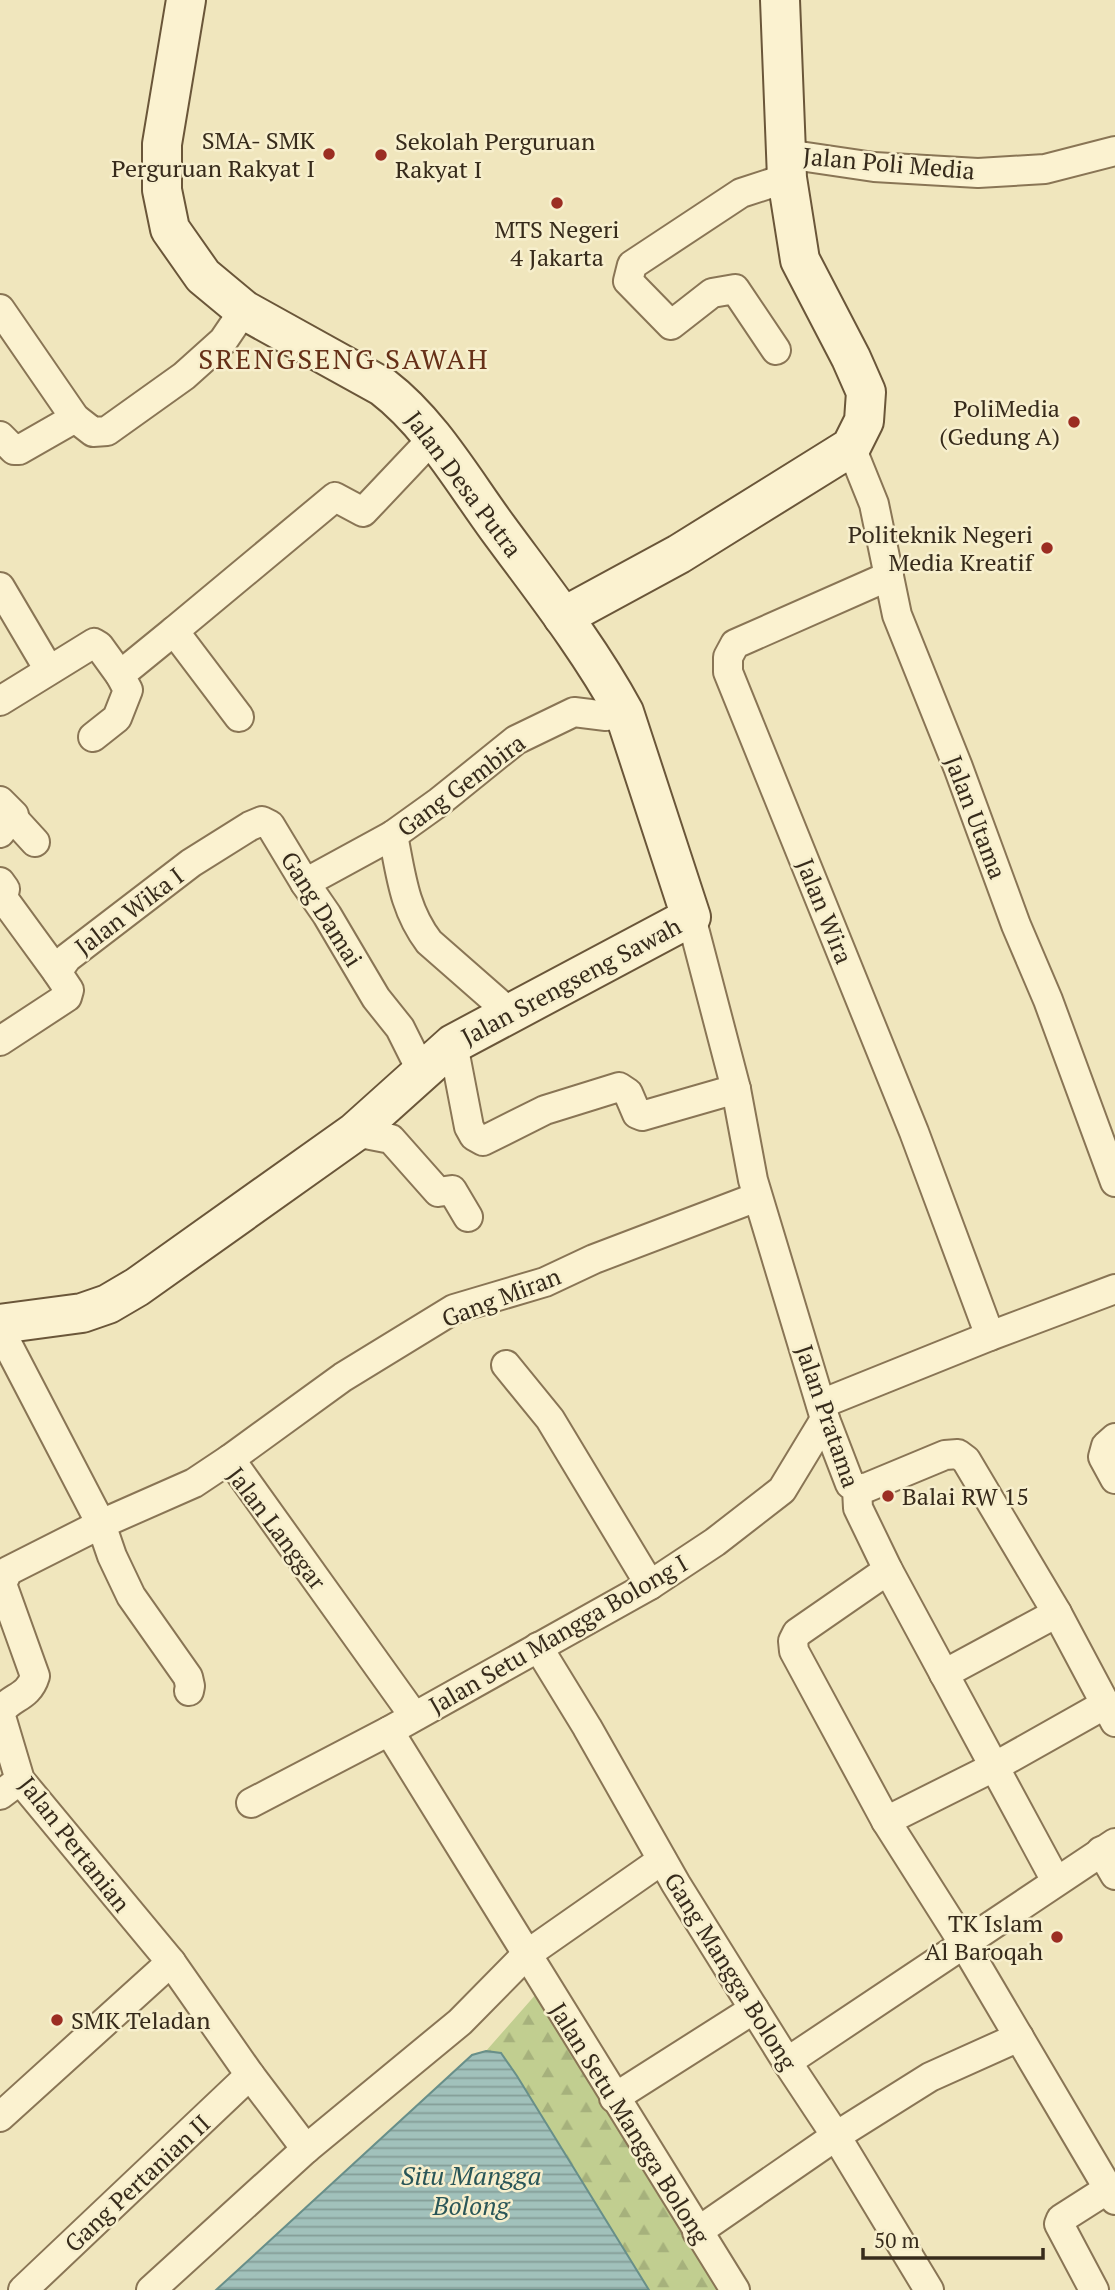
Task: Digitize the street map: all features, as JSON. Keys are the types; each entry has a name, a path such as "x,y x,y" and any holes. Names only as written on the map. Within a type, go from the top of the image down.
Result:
{"street":[{"name":"Jalan Desa Putra","path":"186,0 175,53 162,144 162,190 170,229 204,276 244,310 383,387 403,402 433,438 563,617"},
{"path":"563,617 679,554 851,447 864,421 866,392 800,260 786,166 780,0"},
{"name":"Jalan Poli Media","path":"786,166 874,167 978,173 1045,169 1115,151"},
{"path":"776,350 735,289 712,293 671,326 628,281 632,265 741,192 786,166"},
{"path":"0,309 75,418 93,432 107,431 184,376 223,341 244,310"},
{"path":"0,436 14,450 19,450 75,418"},
{"path":"120,674 335,497 363,512 433,438"},
{"name":"Jalan Utama","path":"851,447 874,504 897,615 958,767 1016,925 1048,1000 1115,1182"},
{"name":"Jalan Wira","path":"889,576 735,644 728,657 728,672 914,1132 990,1336"},
{"path":"0,587 49,670"},
{"name":"Jalan Srengseng Sawah","path":"0,1324 82,1313 108,1304 137,1287 355,1132 453,1044 691,916 624,712 610,685 563,617"},
{"path":"174,631 239,716"},
{"path":"0,701 96,643 120,674 128,690 117,718 93,737"},
{"name":"Gang Gembira","path":"305,883 393,835 516,740 574,712 606,716 624,712"},
{"path":"4,817 35,842"},
{"name":"Gang Damai","path":"191,863 250,826 262,821 270,825 376,998 400,1028 422,1072"},
{"path":"393,835 406,902 418,928 429,942 510,1013"},
{"name":"Jalan Wika I","path":"0,1041 67,997 69,990 57,972 67,958 191,863"},
{"path":"0,883 5,889 3,898 57,972"},
{"name":"Jalan Pratama","path":"691,916 736,1089 758,1197 823,1411 850,1484 857,1489 858,1508 888,1570 1056,1881"},
{"path":"453,1044 468,1127 482,1141 545,1110 619,1087 628,1093 634,1110 642,1116 736,1089"},
{"path":"355,1132 391,1139 438,1192 452,1190 468,1217"},
{"name":"Gang Miran","path":"230,1460 343,1377 454,1309 545,1282 594,1259 758,1197"},
{"path":"823,1411 990,1336 1115,1289"},
{"path":"0,1330 101,1524 131,1597 188,1677 189,1691"},
{"path":"506,1364 550,1419 650,1585"},
{"name":"Jalan Setu Mangga Bolong I","path":"251,1803 389,1731 650,1585 715,1542 782,1490 823,1411"},
{"path":"1115,1437 1106,1446 1103,1457 1115,1479"},
{"path":"857,1489 868,1488 944,1455 958,1454 967,1460 1057,1613 1110,1714 993,1767 886,1821"},
{"name":"Jalan Langgar","path":"101,1524 194,1483 230,1460 414,1716"},
{"name":"Jalan Pertanian","path":"101,1524 8,1571 3,1577 2,1584 35,1676 27,1692 5,1704 0,1713 10,1787 171,1962 306,2149"},
{"path":"888,1570 797,1633 793,1641 794,1651 886,1821 964,1944 1112,2194 1061,2219 1059,2224 1094,2290"},
{"path":"944,1674 1057,1613"},
{"name":"Gang Mangga Bolong","path":"538,1647 662,1860 836,2136 929,2290"},
{"name":"Jalan Setu Mangga Bolong","path":"389,1731 735,2290"},
{"path":"787,2062 1108,1847 1115,1875"},
{"path":"151,2290 306,2149 460,2022 526,1955 662,1860"},
{"path":"0,2117 171,1962"},
{"path":"614,2098 754,2009"},
{"path":"697,2232 836,2136 930,2077 1019,2037"},
{"name":"Gang Pertanian II","path":"23,2290 250,2075"}],"green space":[{"path":"537,1993 720,2290 649,2290 517,2076 501,2053 486,2051"}],"water":[{"name":"Situ Mangga Bolong","path":"486,2051 501,2053 517,2076 649,2290 216,2290 472,2055"}],"place":[{"name":"SMA- SMK Perguruan Rakyat I","path":"329,154"},
{"name":"Sekolah Perguruan Rakyat I","path":"381,155"},
{"name":"MTS Negeri 4 Jakarta","path":"557,203"},
{"name":"PoliMedia (Gedung A)","path":"1074,422"},
{"name":"Politeknik Negeri Media Kreatif","path":"1047,548"},
{"name":"Balai RW 15","path":"888,1496"},
{"name":"TK Islam Al Baroqah","path":"1057,1937"},
{"name":"SMK Teladan","path":"57,2020"}],"district":[{"name":"SRENGSENG SAWAH","path":"344,358"}]}
